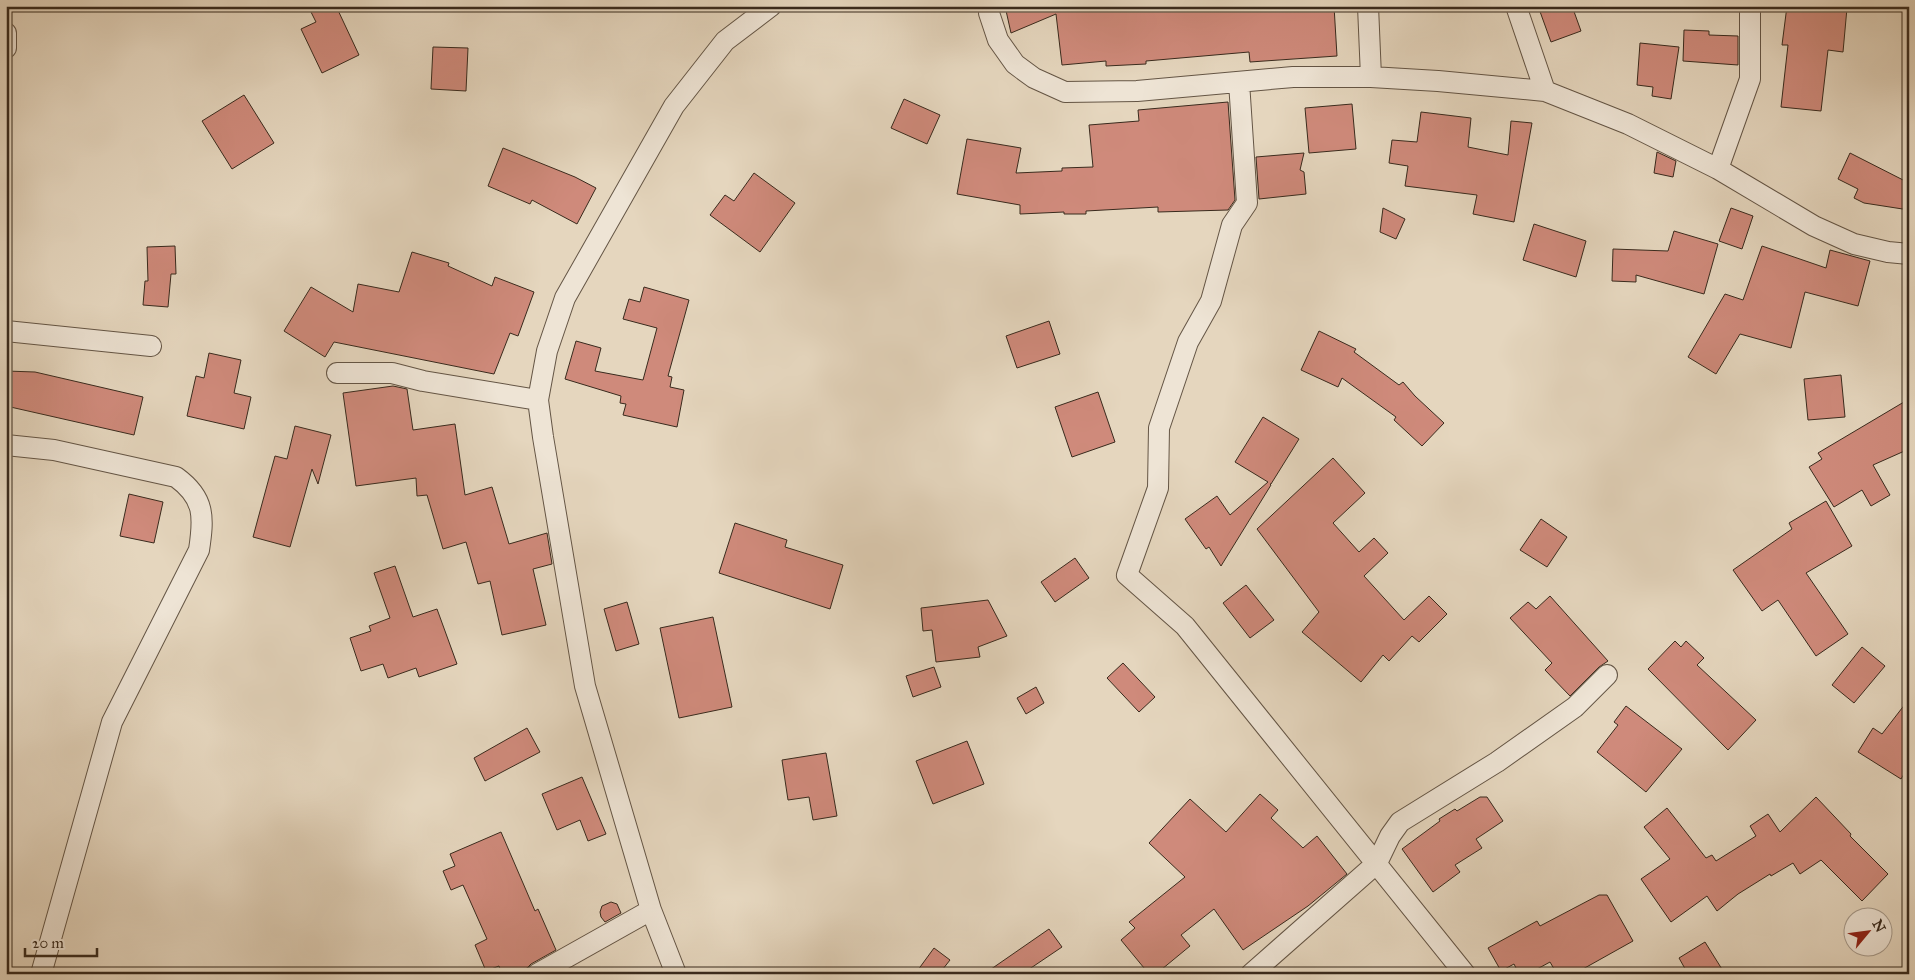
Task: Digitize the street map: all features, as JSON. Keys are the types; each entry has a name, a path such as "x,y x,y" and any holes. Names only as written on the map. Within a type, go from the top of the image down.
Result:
{"street":[{"path":"676,974 651,910 586,686 538,400 547,351 565,298 674,106 725,41 771,6"},
{"path":"989,6 989,13 998,40 1015,64 1034,78 1065,92 1137,91 1293,77 1371,77 1438,80 1545,91 1628,124 1718,169 1814,226 1854,244 1888,252 1909,254"},
{"path":"1368,6 1371,77"},
{"path":"1516,6 1545,91"},
{"path":"1718,169 1750,79 1750,6"},
{"path":"6,33 6,48"},
{"path":"1239,82 1248,203 1232,225 1211,301 1188,342 1159,428 1158,488 1128,575 1185,626 1465,974"},
{"path":"6,331 151,346"},
{"path":"337,373 392,373 423,381 538,400"},
{"path":"6,445 54,450 176,477 188,486 199,504 203,523 200,550 112,722 41,974"},
{"path":"1251,974 1377,863 1390,836 1400,822 1497,762 1575,707 1607,675"},
{"path":"537,974 651,910"}],"building":[{"path":"308,6 336,6 359,55 322,73 301,29 316,22"},
{"path":"1005,6 1334,6 1337,56 1250,62 1249,52 1146,61 1146,64 1106,66 1106,61 1062,65 1056,14 1011,33"},
{"path":"1538,6 1572,6 1581,31 1551,42"},
{"path":"1787,6 1847,8 1843,52 1828,50 1821,111 1781,107 1788,45 1782,45"},
{"path":"1684,30 1709,31 1709,35 1738,36 1738,65 1683,61"},
{"path":"1640,43 1679,47 1671,99 1652,96 1653,87 1637,85"},
{"path":"433,47 468,48 466,91 431,89"},
{"path":"244,95 274,143 232,169 202,121"},
{"path":"904,99 940,115 927,144 891,128"},
{"path":"1228,102 1235,200 1228,210 1158,212 1158,207 1086,211 1086,214 1064,214 1064,212 1020,214 1020,205 957,194 967,139 1021,148 1016,173 1062,171 1062,168 1093,167 1089,125 1139,121 1138,110"},
{"path":"1352,104 1356,149 1309,153 1305,108"},
{"path":"1421,112 1471,118 1468,147 1508,155 1511,121 1532,123 1514,222 1473,214 1477,195 1405,186 1408,166 1389,163 1392,140 1417,142"},
{"path":"503,148 575,177 596,188 577,224 532,200 530,204 488,186"},
{"path":"1657,152 1676,161 1673,177 1654,173"},
{"path":"1304,153 1300,170 1304,172 1306,194 1259,199 1256,157"},
{"path":"1850,153 1909,183 1909,210 1864,203 1854,198 1858,189 1838,179"},
{"path":"754,173 795,203 760,252 710,215 725,195 734,201"},
{"path":"1383,208 1405,219 1396,239 1380,232"},
{"path":"1731,208 1753,216 1742,249 1719,241"},
{"path":"1534,224 1586,241 1576,277 1523,260"},
{"path":"1674,231 1718,244 1704,294 1636,275 1636,282 1612,281 1613,249 1668,251"},
{"path":"175,246 176,274 171,274 168,307 143,305 145,281 148,281 147,247"},
{"path":"1762,246 1826,268 1830,250 1870,261 1858,306 1805,292 1791,348 1740,334 1716,374 1688,357 1725,294 1743,300"},
{"path":"412,252 449,263 448,266 492,286 495,277 534,292 518,336 510,333 494,374 334,342 325,357 284,331 311,287 353,312 358,284 399,292"},
{"path":"644,287 689,300 668,376 672,377 670,387 684,390 677,427 623,415 626,404 620,403 621,396 565,379 576,341 601,348 595,371 643,380 657,328 623,319 629,299 640,302"},
{"path":"1049,321 1060,354 1017,368 1006,336"},
{"path":"1319,331 1356,349 1354,352 1399,385 1403,382 1444,423 1422,446 1394,420 1396,417 1342,378 1338,387 1301,370"},
{"path":"209,353 241,360 234,393 251,397 244,429 187,416 196,376 204,378"},
{"path":"6,371 35,372 143,397 134,435 6,406"},
{"path":"1841,375 1845,417 1808,420 1804,379"},
{"path":"393,386 407,389 413,430 455,424 465,495 492,487 509,544 547,533 552,564 533,569 546,625 502,635 490,581 478,584 466,542 443,549 427,495 417,496 416,478 356,486 343,393"},
{"path":"1098,392 1115,442 1072,457 1055,407"},
{"path":"1909,399 1909,449 1873,465 1890,495 1871,506 1862,490 1834,507 1809,467 1822,459 1818,453"},
{"path":"1263,417 1299,439 1221,566 1209,547 1206,549 1185,519 1217,496 1230,515 1268,482 1235,462"},
{"path":"295,426 331,435 318,484 312,469 290,547 253,537 275,456 287,459"},
{"path":"1333,458 1365,493 1333,523 1359,552 1374,538 1388,553 1364,576 1404,620 1429,596 1447,614 1419,642 1412,636 1389,661 1383,655 1361,682 1302,632 1319,612 1257,529"},
{"path":"129,494 163,502 154,543 120,536"},
{"path":"1826,501 1852,546 1806,573 1848,634 1816,656 1778,600 1762,611 1733,570 1792,529 1789,523"},
{"path":"1541,519 1567,537 1547,567 1520,550"},
{"path":"735,523 787,540 785,547 843,565 830,609 719,573"},
{"path":"1075,558 1089,578 1055,602 1041,582"},
{"path":"395,566 413,617 437,609 457,664 419,677 416,668 388,678 383,664 361,671 350,638 371,631 369,626 390,618 374,573"},
{"path":"1246,585 1274,620 1250,638 1223,603"},
{"path":"1550,596 1608,661 1599,667 1570,696 1545,670 1552,663 1510,618 1528,602 1536,609"},
{"path":"988,600 1007,636 978,647 980,657 936,662 932,630 923,631 921,608"},
{"path":"627,602 639,644 616,651 604,609"},
{"path":"713,617 732,707 679,718 660,628"},
{"path":"1675,641 1681,647 1686,641 1704,658 1697,665 1756,720 1728,750 1648,669"},
{"path":"1862,647 1885,666 1854,703 1832,685"},
{"path":"1123,663 1155,697 1139,712 1107,678"},
{"path":"934,667 941,687 913,697 906,676"},
{"path":"1036,687 1044,703 1026,714 1017,698"},
{"path":"1909,699 1909,766 1901,779 1858,752 1873,728 1882,734"},
{"path":"1626,706 1682,749 1646,792 1597,752 1618,725 1614,722"},
{"path":"527,728 540,752 485,781 474,758"},
{"path":"967,741 984,784 933,804 916,761"},
{"path":"826,753 837,816 813,820 809,797 788,800 782,760"},
{"path":"582,777 606,834 588,841 580,820 557,830 542,794"},
{"path":"1260,794 1278,810 1271,818 1303,848 1317,836 1347,874 1308,906 1243,950 1214,909 1181,935 1190,946 1156,974 1149,974 1121,940 1135,928 1129,922 1185,877 1149,843 1190,799 1226,832"},
{"path":"1480,797 1487,797 1503,821 1476,839 1482,848 1455,865 1460,872 1433,892 1402,849 1440,821 1439,819"},
{"path":"1816,797 1851,834 1850,836 1888,874 1862,901 1821,860 1800,874 1793,863 1771,876 1770,874 1738,894 1717,911 1707,896 1671,922 1641,879 1670,859 1644,827 1667,808 1706,858 1712,855 1716,861 1756,836 1750,826 1768,814 1780,832"},
{"path":"501,832 535,911 538,909 556,950 514,974 502,974 499,966 486,971 475,945 487,939 463,885 451,890 443,871 455,866 450,854"},
{"path":"1599,895 1607,895 1633,941 1574,974 1557,974 1550,962 1528,974 1519,974 1514,964 1501,971 1488,948 1537,921 1540,926"},
{"path":"611,902 617,904 621,913 605,922 600,912 602,906"},
{"path":"1049,929 1062,947 1022,974 984,974"},
{"path":"1705,942 1725,974 1688,974 1679,958"},
{"path":"934,948 950,960 939,974 915,974"}]}
